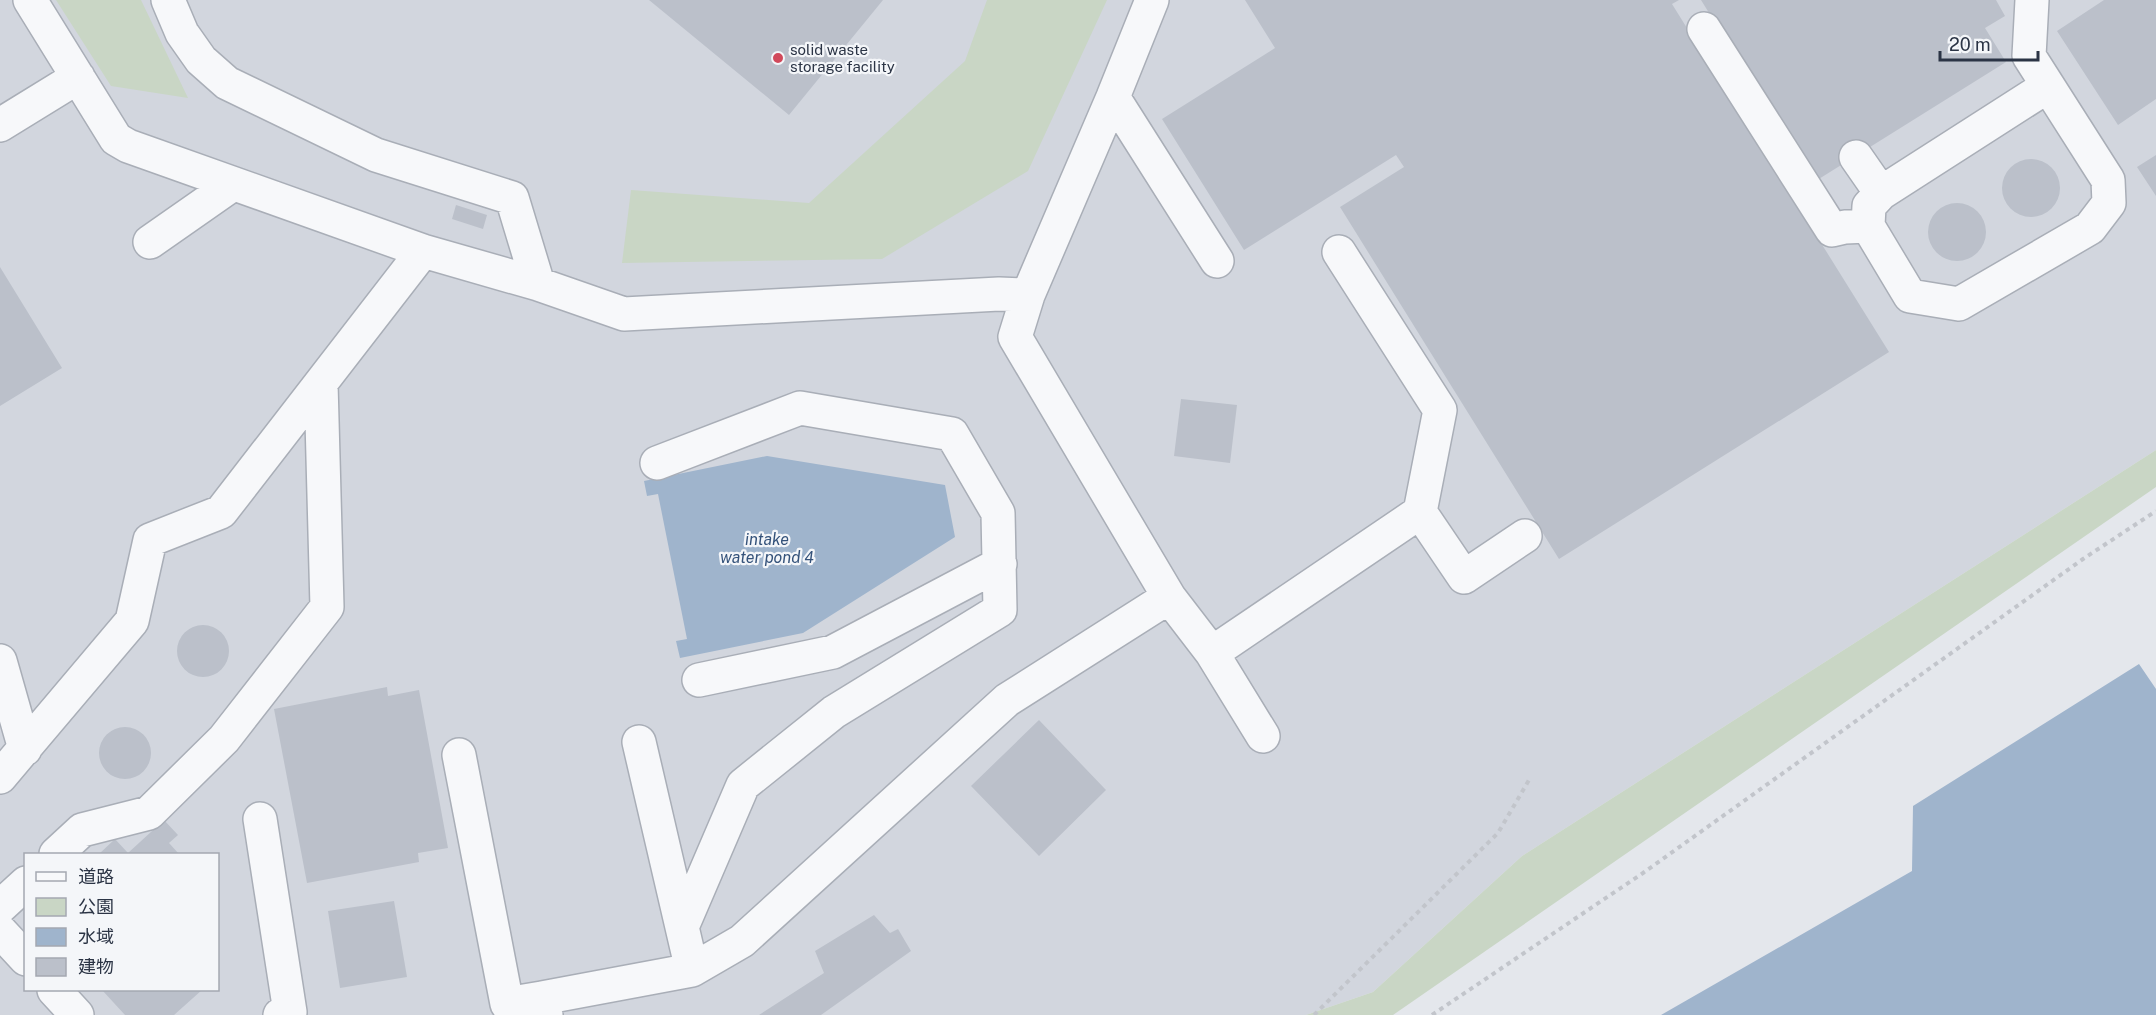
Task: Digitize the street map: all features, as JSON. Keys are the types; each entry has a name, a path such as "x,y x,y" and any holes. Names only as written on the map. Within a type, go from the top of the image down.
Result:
{"lane":[{"path":"30,0 116,139 128,146 423,251 538,284 624,314 999,294 1028,295"},
{"path":"168,0 182,33 201,60 227,82 376,155 512,198 538,284"},
{"path":"1152,0 1028,295 1015,338 1169,597 1212,653 1263,736"},
{"path":"2031,0 2029,56 2108,180 2109,203 2090,228 1959,304 1910,296 1868,226 1869,206 1881,193 2048,86"},
{"path":"1704,29 1832,230 1868,226"},
{"path":"0,125 78,77"},
{"path":"1113,97 1217,261"},
{"path":"1856,157 1881,193"},
{"path":"150,242 233,184"},
{"path":"0,777 132,621 150,540 221,512 423,251"},
{"path":"1212,653 1420,512 1440,410 1339,252"},
{"path":"58,853 82,830 149,813 224,739 327,608 321,383"},
{"path":"657,463 800,408 952,434 998,513 1000,610 834,712 743,785 682,927"},
{"path":"1420,512 1464,577 1525,536"},
{"path":"699,681 833,652 1000,564"},
{"path":"459,755 507,1004 544,1006 692,970 742,941 1007,700 1169,597"},
{"path":"0,661 25,748"},
{"path":"639,742 692,970"},
{"path":"260,819 290,1012 280,1015"},
{"path":"0,907 24,885"},
{"path":"0,931 24,957"},
{"path":"55,991 77,1015"}],"path":[{"path":"1432,1015 1643,873 2073,565 2156,511"},
{"path":"1314,1015 1498,833 1528,780"}],"shaded area":[{"path":"0,0 2156,0 2156,450 1522,856 1373,992 1306,1015 0,1015"}],"green space":[{"path":"56,0 141,0 188,98 111,86"},
{"path":"987,0 1107,0 1028,171 882,259 622,263 631,190 809,203 965,61"},
{"path":"2156,450 2156,487 1393,1015 1306,1015 1373,992 1522,856"}],"water":[{"name":"intake water pond 4","path":"767,456 945,485 955,537 803,633 680,658 676,641 687,639 658,494 647,496 644,481"},
{"path":"2139,664 2156,689 2156,1015 1661,1015 1912,871 1913,806"}],"building":[{"name":"solid waste storage facility","path":"649,0 883,0 789,115"},
{"path":"1245,0 1679,0 1672,4 1889,352 1559,559 1340,207 1404,167 1396,155 1244,250 1162,119 1275,48"},
{"path":"1701,0 1996,0 2005,16 1985,28 2006,62 1814,182"},
{"path":"2104,0 2156,0 2156,99 2118,125 2057,31"},
{"path":"2156,155 2156,196 2137,167"},
{"path":"2031,159 2042,161 2052,167 2058,177 2060,188 2058,199 2052,209 2042,215 2031,217 2020,215 2010,209 2004,199 2002,188 2004,177 2010,167 2020,161"},
{"path":"1951,203 1963,203 1978,211 1986,226 1986,238 1978,253 1963,261 1951,261 1936,253 1928,238 1928,226 1936,211"},
{"path":"456,205 487,215 483,229 452,219"},
{"path":"0,267 62,368 0,406"},
{"path":"1181,399 1237,405 1230,463 1174,456"},
{"path":"203,625 213,627 221,633 227,641 229,651 227,661 221,669 213,675 203,677 193,675 185,669 179,661 177,651 179,641 185,633 193,627"},
{"path":"387,687 388,696 419,690 448,848 418,853 419,862 307,883 274,709"},
{"path":"1039,720 1106,790 1039,856 971,786"},
{"path":"125,727 135,729 143,735 149,743 151,753 149,763 143,771 135,777 125,779 115,777 107,771 101,763 99,753 101,743 107,735 115,729"},
{"path":"164,820 178,835 169,843 178,853 128,853"},
{"path":"115,839 128,853 100,853"},
{"path":"394,901 407,977 340,988 328,911"},
{"path":"874,915 890,933 898,929 911,951 821,1015 759,1015 824,973 815,951"},
{"path":"103,991 201,991 174,1015 125,1015"}],"place":[{"name":"solid waste storage facility","path":"778,58"}]}
